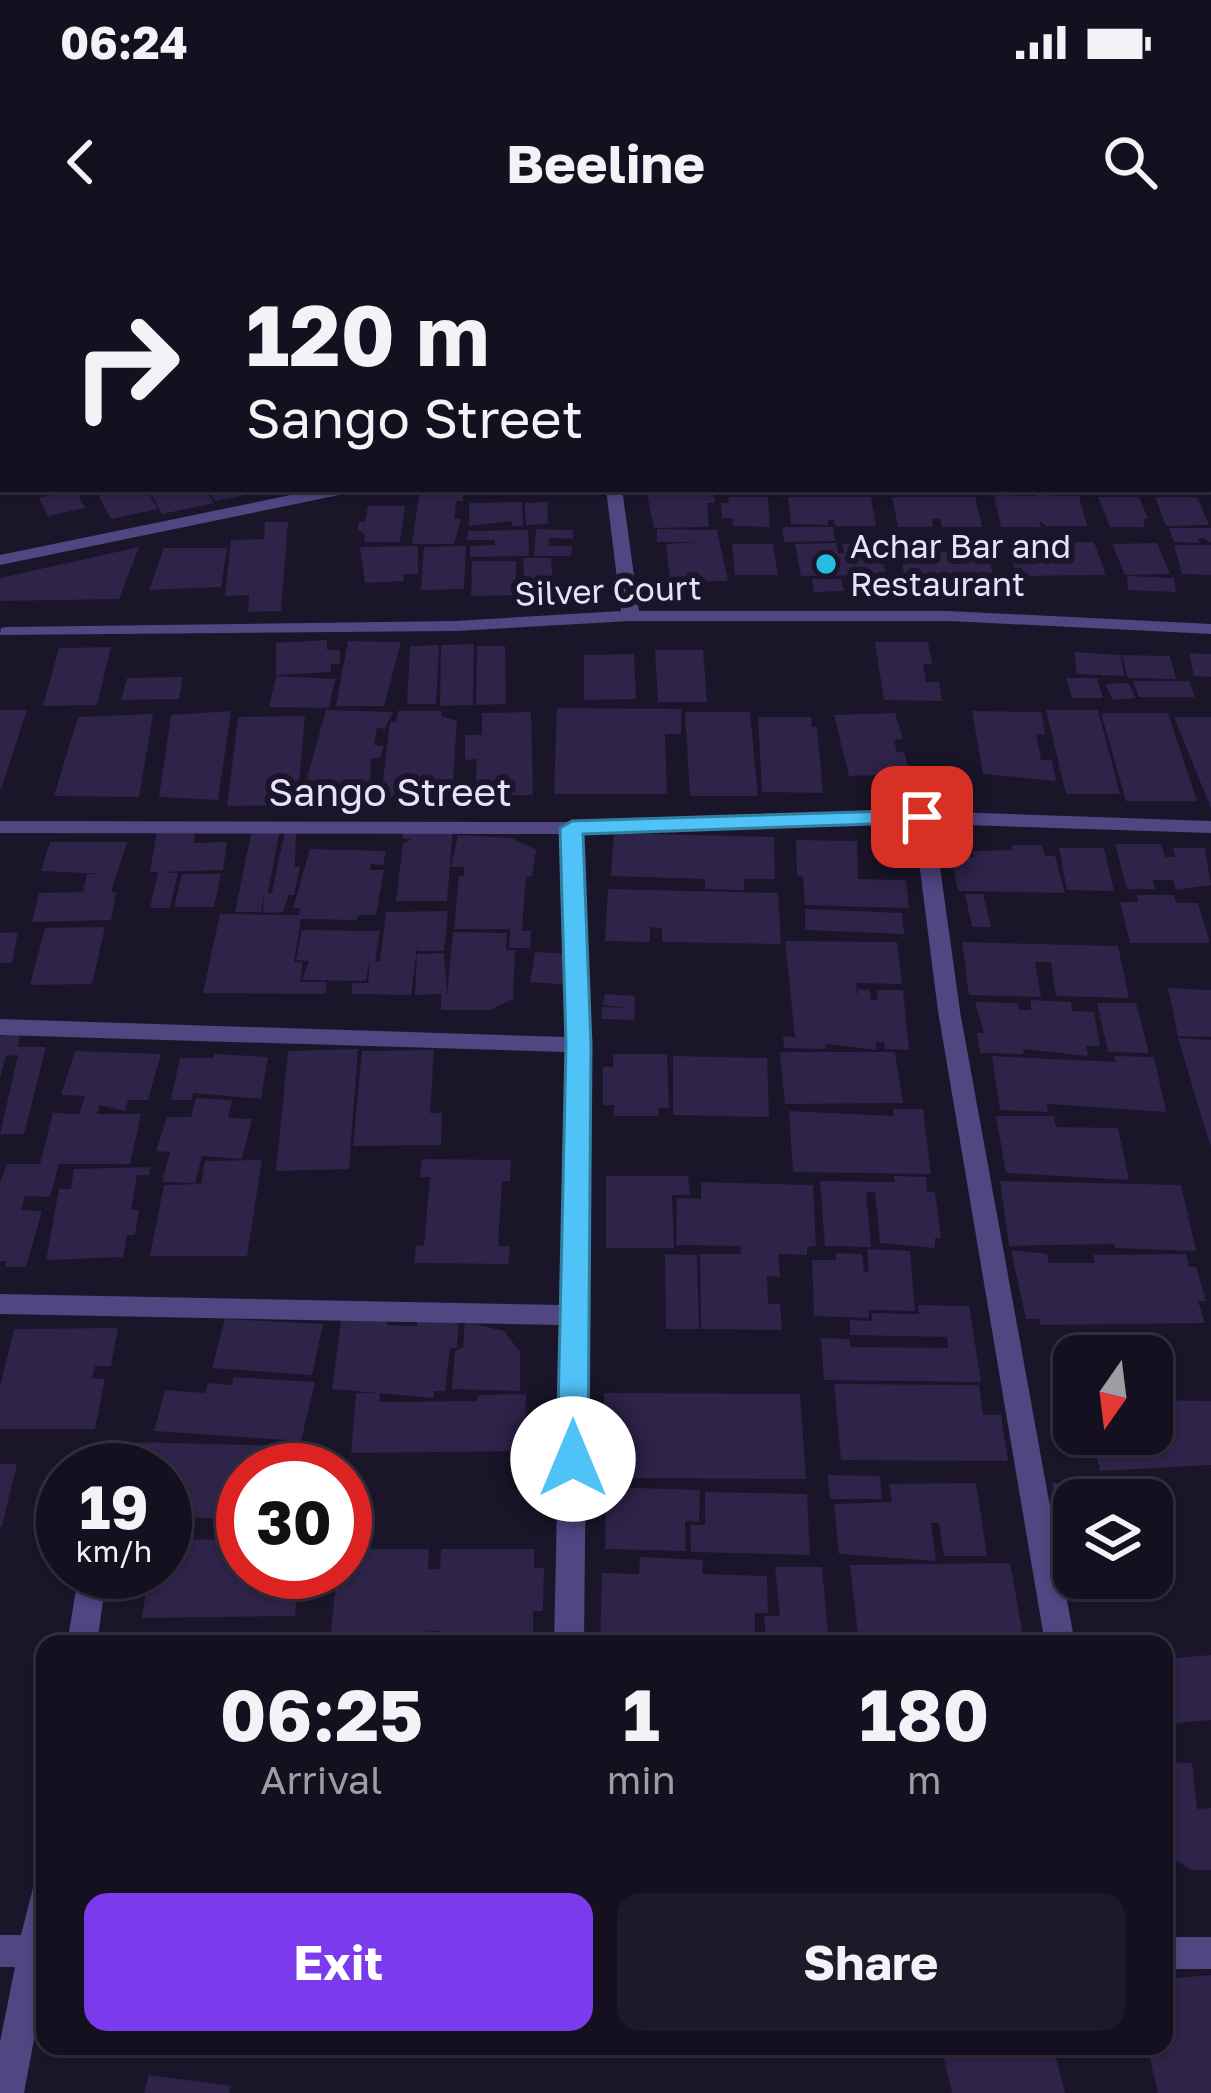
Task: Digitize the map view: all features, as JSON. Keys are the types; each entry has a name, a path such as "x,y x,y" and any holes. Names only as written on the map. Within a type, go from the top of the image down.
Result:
{"street":[{"path":"0,560 329,492"},
{"path":"614,492 631,616"},
{"name":"Silver Court","path":"7,632 455,626 631,616 949,616 1211,629"},
{"path":"922,817 949,1011 1058,1635"},
{"name":"Sango Street","path":"0,827 572,828 922,817 1211,827"},
{"path":"569,1635 578,1045 572,828"},
{"path":"0,1028 578,1045"},
{"path":"0,1304 572,1315"},
{"path":"83,1635 89,1599"},
{"path":"0,1951 36,1951"},
{"path":"1173,1953 1211,1952"},
{"path":"8,2093 36,1973"}],"building":[{"path":"77,492 85,508 48,516 39,498"},
{"path":"97,492 148,492 158,509 111,519"},
{"path":"151,492 206,492 214,503 162,514"},
{"path":"210,492 261,492 215,501"},
{"path":"420,492 463,495 463,501 456,501 454,519 461,519 454,544 412,544"},
{"path":"490,492 564,492 564,493"},
{"path":"647,492 714,492 715,503 707,503 709,527 654,528"},
{"path":"1034,492 1079,496 1087,526 1046,526 1039,520 1041,527 1001,527 994,495 1035,496"},
{"path":"728,497 768,497 770,527 733,526 733,518 722,518 721,503 729,503"},
{"path":"788,497 871,497 876,526 835,526 834,520 828,520 828,525 791,524"},
{"path":"892,497 975,497 982,527 942,527 940,519 932,519 933,527 898,527"},
{"path":"1098,497 1139,497 1148,519 1143,519 1145,527 1110,527"},
{"path":"1155,497 1197,497 1209,525 1166,526"},
{"path":"522,502 523,526 512,526 512,521 469,526 469,503"},
{"path":"547,502 548,524 526,525 525,503"},
{"path":"368,506 405,506 400,542 364,542 365,534 357,530 359,522 365,522"},
{"path":"265,522 288,522 281,611 248,612 249,595 225,596 231,540 264,539"},
{"path":"782,527 833,527 835,541 784,542"},
{"path":"1169,528 1211,528 1211,543 1204,538 1198,538 1200,543 1174,542"},
{"path":"536,529 573,530 573,539 549,538 549,546 572,546 571,556 534,556"},
{"path":"657,529 717,530 728,581 670,582 666,544 700,542 657,542"},
{"path":"528,530 529,556 470,557 470,546 495,545 495,540 467,540 468,531"},
{"path":"948,542 986,542 993,575 904,574 899,543 940,543 941,552 950,551"},
{"path":"1094,542 1106,575 1017,576 1008,543 1047,543 1050,551 1057,551 1054,543"},
{"path":"836,543 838,553 845,553 842,544 879,544 886,575 801,576 795,544"},
{"path":"1157,543 1170,574 1125,575 1112,544"},
{"path":"732,544 773,544 778,575 735,575"},
{"path":"1174,545 1211,545 1211,575 1182,574"},
{"path":"418,546 418,574 403,574 404,581 365,583 360,547"},
{"path":"466,546 464,589 421,590 424,547"},
{"path":"139,547 119,599 0,601 0,578"},
{"path":"164,548 227,548 221,587 149,590"},
{"path":"523,558 551,558 554,594 525,595"},
{"path":"472,561 516,561 516,595 471,596"},
{"path":"1127,576 1174,578 1176,592 1128,590"},
{"path":"812,579 841,579 844,591 814,592"},
{"path":"327,640 327,650 340,650 340,664 331,664 331,672 276,675 276,643"},
{"path":"348,641 401,642 384,706 336,706"},
{"path":"875,642 928,642 932,664 923,664 926,682 939,682 942,701 884,700"},
{"path":"474,644 473,705 440,706 441,645"},
{"path":"439,645 436,704 407,704 410,646"},
{"path":"477,646 505,646 506,704 476,705"},
{"path":"111,647 97,705 43,706 59,648"},
{"path":"655,650 703,650 707,702 658,702"},
{"path":"1074,652 1121,655 1124,676 1077,674"},
{"path":"1189,653 1211,654 1211,677 1194,676"},
{"path":"634,654 636,699 584,700 584,655"},
{"path":"1122,655 1170,656 1176,679 1128,678"},
{"path":"276,676 335,679 329,708 269,707"},
{"path":"183,677 179,699 121,700 127,678"},
{"path":"1066,678 1097,678 1103,698 1072,698"},
{"path":"1133,681 1189,681 1195,697 1139,697"},
{"path":"1128,683 1136,698 1113,700 1105,684"},
{"path":"557,708 681,709 681,734 665,734 667,794 554,794"},
{"path":"0,710 27,710 1,789 0,789"},
{"path":"326,710 393,712 385,729 377,728 374,745 384,746 380,758 371,758 370,785 304,789"},
{"path":"1046,710 1098,710 1120,794 1066,794"},
{"path":"231,711 218,800 159,797 171,715"},
{"path":"398,711 442,711 441,716 457,721 452,797 381,797 390,722 396,722"},
{"path":"972,711 1041,712 1045,734 1036,734 1041,760 1052,760 1056,781 983,774"},
{"path":"531,712 533,795 475,796 477,759 465,760 465,735 482,735 482,713"},
{"path":"685,712 750,712 758,796 690,796"},
{"path":"895,713 903,739 894,740 897,752 904,752 911,774 849,776 834,715"},
{"path":"1101,713 1168,713 1197,801 1126,801"},
{"path":"153,714 139,797 54,796 78,717"},
{"path":"305,716 297,805 227,806 238,717"},
{"path":"758,717 811,717 812,727 817,727 823,793 762,792"},
{"path":"1174,717 1211,717 1211,808"},
{"path":"404,828 453,828 447,901 396,901 403,843 412,839 402,839"},
{"path":"252,829 280,829 268,893 272,893 285,830 296,829 295,867 300,867 294,895 289,895 283,912 263,913 264,896 261,912 235,912"},
{"path":"195,831 194,843 227,842 223,870 162,872 178,873 170,908 150,908 158,872 150,872 157,832"},
{"path":"614,833 774,837 775,879 744,879 744,890 705,889 705,879 611,876"},
{"path":"458,835 512,838 536,850 532,876 526,877 522,931 531,931 530,948 509,948 510,929 454,929 459,875 464,876 464,867 451,867"},
{"path":"796,840 857,841 858,879 906,880 909,908 805,905 803,876 797,876"},
{"path":"50,842 127,842 111,892 116,892 111,920 32,922 39,893 83,892 87,874 105,874 41,871"},
{"path":"1115,844 1161,844 1165,857 1175,857 1173,848 1205,848 1211,885 1176,890 1173,880 1153,880 1155,889 1127,889"},
{"path":"1012,845 1042,845 1045,856 1055,856 1065,893 958,891 951,857 1013,850"},
{"path":"1059,848 1104,848 1114,891 1067,890"},
{"path":"310,849 386,851 383,865 371,864 370,870 384,870 376,915 358,915 357,920 301,919 294,962 303,962 300,982 327,982 325,994 203,993 220,914 299,915 300,908 293,908"},
{"path":"182,874 221,874 214,907 174,907"},
{"path":"608,889 778,893 781,944 662,942 662,928 650,927 650,942 605,941"},
{"path":"965,894 983,894 991,927 972,927"},
{"path":"1137,895 1174,895 1176,903 1198,903 1210,943 1130,943 1120,902 1138,902"},
{"path":"805,909 902,913 904,934 805,930"},
{"path":"448,911 444,951 418,951 417,947 411,995 351,994 353,983 368,983 370,958 366,981 302,980 309,961 296,960 302,930 380,931 375,961 380,961 386,912"},
{"path":"105,927 92,984 30,985 45,928"},
{"path":"18,932 12,963 0,963 0,933"},
{"path":"453,932 507,933 506,950 515,950 513,999 490,1010 441,1010 441,994 415,995 417,954 444,953 447,995"},
{"path":"785,941 897,942 902,984 856,983 857,997 858,989 870,990 871,1000 878,1000 877,990 903,990 909,1050 885,1049 884,1042 876,1042 877,1050 826,1044 826,1049 784,1048 783,1036 795,1037"},
{"path":"962,942 1118,946 1129,998 1056,996 1051,962 1035,962 1041,997 969,995"},
{"path":"535,952 576,954 571,985 530,982"},
{"path":"1168,988 1211,990 1211,1037 1178,1036"},
{"path":"605,994 635,996 634,1020 601,1019 602,1007 630,1008 603,1005"},
{"path":"1031,1000 1071,1002 1072,1011 1094,1012 1100,1046 1086,1046 1088,1056 1023,1049 1024,1054 980,1053 977,1033 984,1033 975,1002 1018,1003 1019,1010 1031,1010"},
{"path":"1097,1003 1136,1003 1149,1053 1108,1052"},
{"path":"20,1034 18,1047 46,1047 24,1134 0,1134 18,1055 6,1056 0,1078 0,1036"},
{"path":"1178,1038 1211,1040 1210,1145"},
{"path":"358,1049 349,1169 276,1171 288,1051"},
{"path":"434,1050 430,1113 442,1113 441,1145 353,1146 362,1051"},
{"path":"75,1051 161,1054 148,1100 128,1100 125,1111 99,1105 97,1114 141,1114 130,1164 59,1164 50,1197 25,1196 21,1210 42,1211 26,1267 5,1267 6,1261 0,1261 0,1182 7,1164 40,1164 53,1113 79,1114 85,1096 61,1095"},
{"path":"780,1052 895,1052 903,1103 785,1104"},
{"path":"214,1054 268,1057 261,1099 193,1093 192,1100 171,1100 180,1058 214,1058"},
{"path":"613,1054 667,1054 669,1108 658,1108 659,1116 614,1116 614,1105 603,1105 603,1067 613,1067"},
{"path":"673,1056 767,1058 769,1117 673,1115"},
{"path":"992,1056 1116,1062 1114,1056 1154,1057 1166,1112 1047,1104 1048,1112 1000,1110"},
{"path":"196,1098 232,1100 228,1118 252,1119 242,1159 202,1156 195,1183 162,1182 170,1152 156,1151 167,1117 191,1117"},
{"path":"893,1109 923,1109 931,1174 793,1172 789,1111 894,1116"},
{"path":"996,1116 1054,1116 1056,1127 1118,1128 1129,1180 1006,1173"},
{"path":"422,1159 511,1160 510,1181 502,1181 498,1246 510,1246 508,1264 414,1263 416,1246 424,1245 430,1177 420,1177"},
{"path":"262,1160 247,1256 150,1256 164,1185 201,1184 205,1161"},
{"path":"150,1167 149,1175 137,1175 131,1210 139,1210 135,1235 127,1235 123,1257 46,1260 59,1189 71,1189 74,1169"},
{"path":"606,1176 688,1176 690,1195 672,1195 674,1248 606,1248"},
{"path":"894,1176 926,1177 927,1192 935,1192 941,1238 935,1238 935,1248 880,1243 875,1192 866,1192 871,1247 825,1246 820,1181 895,1182"},
{"path":"1000,1181 1181,1185 1196,1251 1115,1248 1115,1244 1009,1246"},
{"path":"701,1182 813,1185 816,1246 807,1247 807,1255 778,1254 780,1277 767,1276 768,1304 780,1304 782,1330 701,1329 700,1254 741,1254 740,1246 676,1245 677,1198 701,1199"},
{"path":"867,1249 910,1251 915,1311 869,1310 869,1318 814,1316 812,1260 836,1260 836,1253 862,1254 864,1272 869,1272"},
{"path":"1011,1250 1047,1254 1049,1263 1095,1263 1093,1255 1186,1254 1189,1267 1196,1267 1206,1301 1198,1301 1205,1323 1041,1325 1039,1319 1026,1319"},
{"path":"665,1254 697,1255 699,1329 666,1329"},
{"path":"918,1305 969,1306 981,1382 824,1380 821,1338 849,1339 851,1347 948,1348 947,1337 850,1335 850,1320 873,1321 871,1313 919,1314"},
{"path":"342,1314 388,1314 387,1325 417,1326 417,1317 459,1317 457,1348 450,1348 445,1391 434,1391 434,1398 332,1389"},
{"path":"225,1319 323,1324 312,1375 212,1368"},
{"path":"465,1322 504,1331 520,1352 520,1391 452,1389 455,1351 463,1347"},
{"path":"118,1328 111,1366 95,1366 92,1378 105,1379 95,1429 0,1429 0,1387 14,1329"},
{"path":"233,1377 315,1382 301,1441 154,1431 165,1390 205,1393 208,1383 232,1385"},
{"path":"834,1384 979,1385 983,1415 1001,1415 1008,1461 841,1460"},
{"path":"356,1393 380,1393 379,1402 477,1401 478,1395 526,1394 525,1451 372,1453 372,1443 352,1443"},
{"path":"604,1393 800,1394 806,1479 603,1478"},
{"path":"1173,1400 1211,1401 1211,1465 1100,1471 1097,1455 1173,1455"},
{"path":"192,1444 216,1444 216,1518 192,1518"},
{"path":"0,1464 17,1464 2,1526 0,1526"},
{"path":"828,1475 880,1476 882,1499 830,1499"},
{"path":"976,1483 987,1556 944,1556 939,1523 931,1523 936,1561 839,1554 834,1504 892,1502 889,1484"},
{"path":"606,1487 700,1490 699,1522 685,1521 686,1551 605,1549"},
{"path":"705,1492 807,1494 810,1555 691,1552 690,1525 705,1525"},
{"path":"216,1539 216,1599 297,1599 295,1616 142,1618 145,1599 192,1599 192,1540"},
{"path":"372,1549 429,1549 428,1569 440,1569 441,1549 534,1549 534,1568 544,1568 543,1611 533,1611 533,1635 440,1635 440,1631 331,1635 334,1599 372,1599"},
{"path":"640,1557 703,1560 702,1574 767,1576 768,1613 755,1613 755,1635 600,1635 602,1573 639,1574"},
{"path":"1010,1563 1023,1635 858,1635 850,1565"},
{"path":"775,1567 822,1567 828,1635 765,1635 764,1616 780,1616"},
{"path":"1211,1655 1211,1720 1173,1723 1173,1658"},
{"path":"1173,1762 1192,1763 1197,1809 1211,1808 1211,1870 1192,1870 1173,1858"},
{"path":"1211,1975 1211,2093 1158,2093 1149,2055 1173,2055 1173,1978"},
{"path":"943,2055 1055,2055 1065,2093 952,2093"},
{"path":"149,2075 231,2086 229,2093 144,2093"}],"place":[{"name":"Achar Bar and Restaurant","path":"826,564"}],"route":[{"path":"573,1459 578,1045 572,828 922,817"}]}
